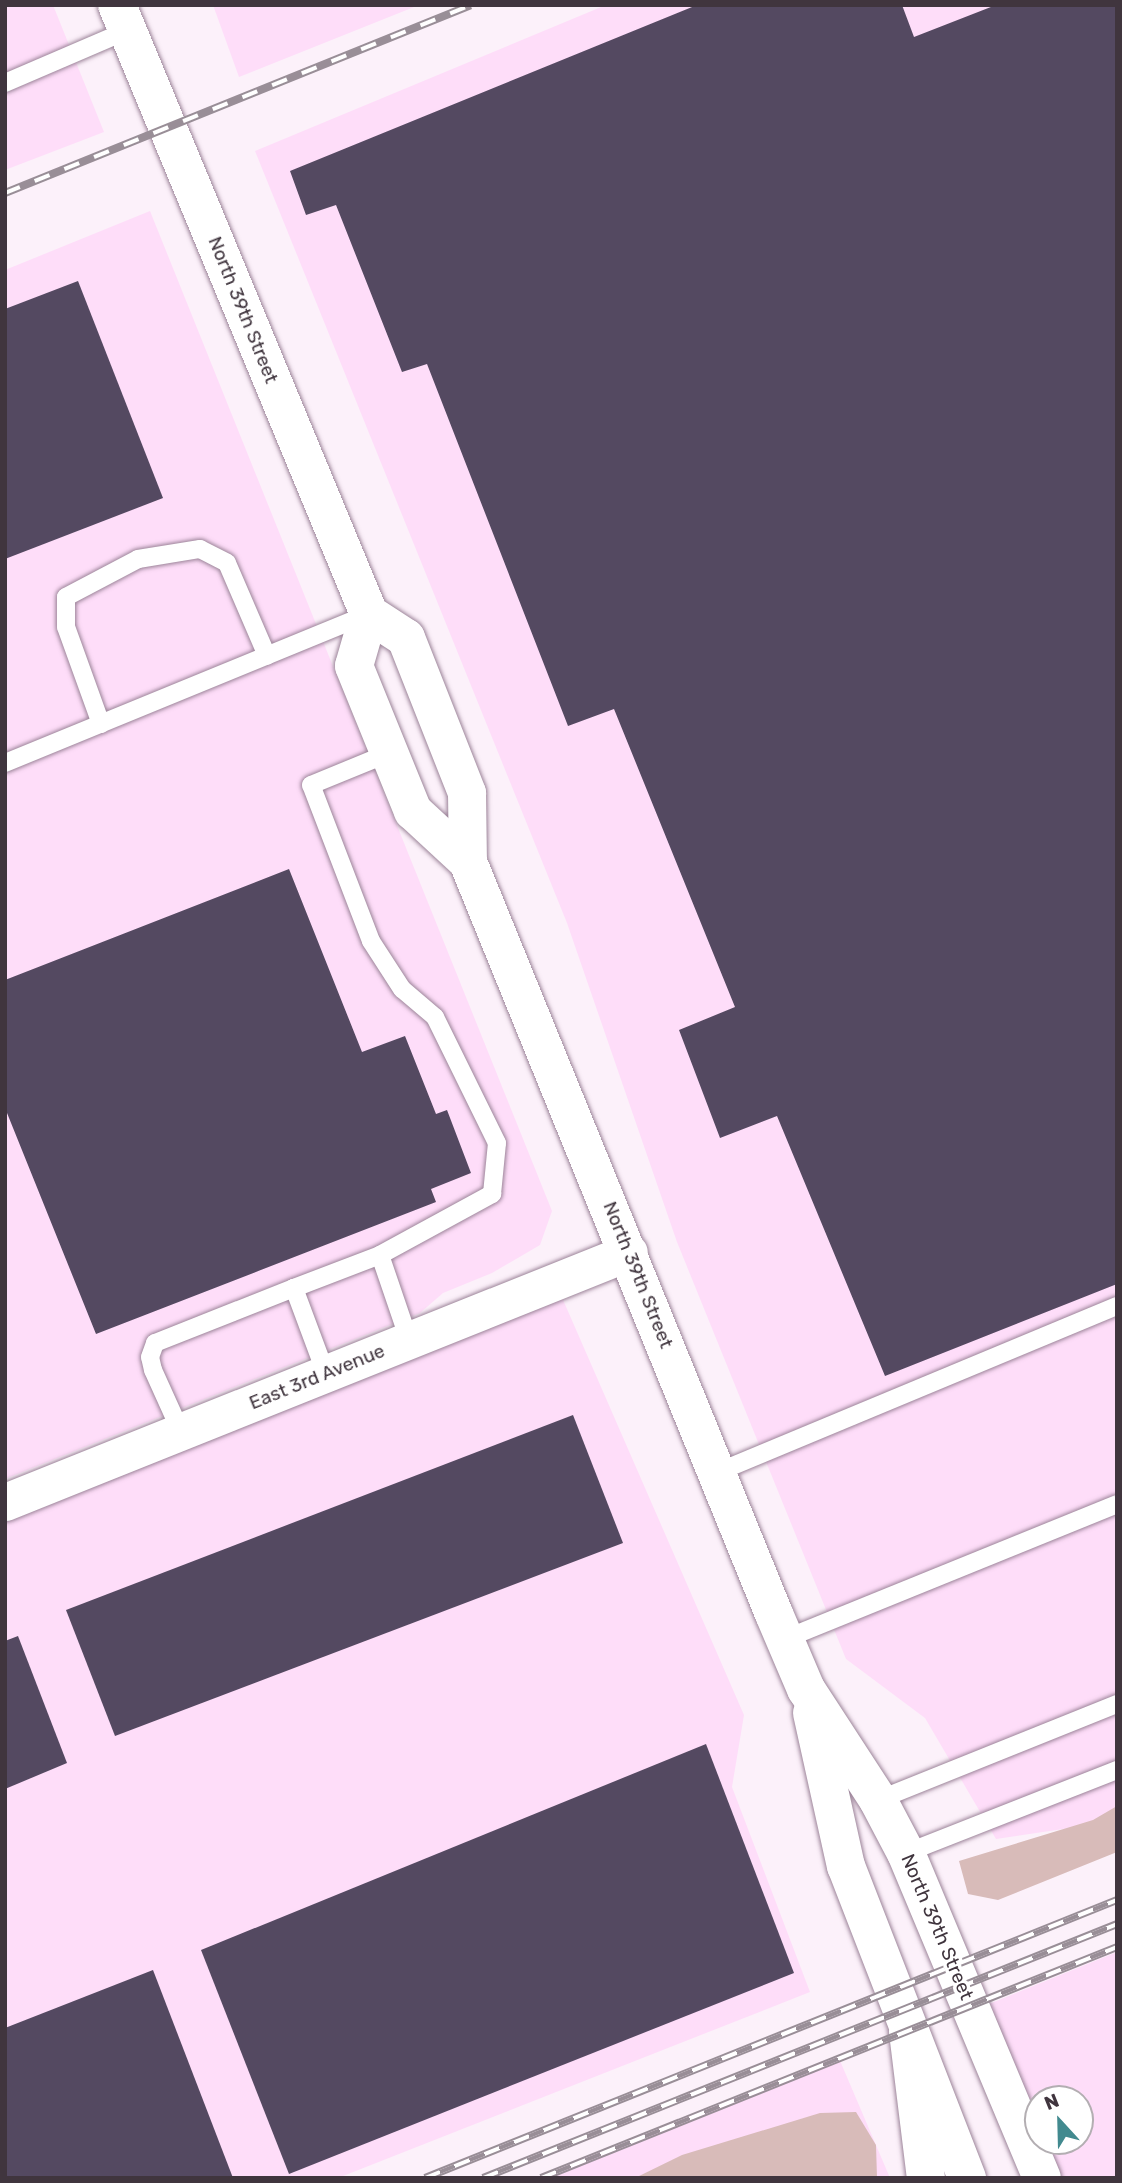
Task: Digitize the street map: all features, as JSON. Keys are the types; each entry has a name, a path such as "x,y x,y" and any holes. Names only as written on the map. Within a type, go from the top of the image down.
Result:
{"main road":[{"name":"North 39th Street","path":"122,18 369,614 406,638 467,793 468,862 785,1639 807,1689 878,1800 906,1853 1042,2178"},
{"name":"North 39th Street","path":"369,614 354,666 413,811 468,862"},
{"name":"North 39th Street","path":"807,1689 846,1866 908,2032 967,2178"},
{"path":"908,2032 926,2178"}],"street":[{"name":"East 3rd Avenue","path":"5,1502 629,1252"}],"lane":[{"path":"5,83 122,18"},
{"path":"101,724 66,627 66,597 138,559 200,549 227,563 267,656"},
{"path":"5,763 369,614"},
{"path":"181,1432 153,1370 150,1357 155,1343 380,1255 492,1194 497,1143 435,1017 401,989 371,941 311,785 389,753"},
{"path":"380,1255 409,1340"},
{"path":"294,1288 326,1374"},
{"path":"718,1472 1117,1306"},
{"path":"785,1639 1117,1504"},
{"path":"878,1800 1117,1704"},
{"path":"906,1853 1117,1770"}],"shaded area":[{"path":"5,5 53,5 104,132 5,170"},
{"path":"213,5 419,5 239,77"},
{"path":"606,5 1117,5 1117,1821 996,1839 925,1718 846,1659 677,1242 567,923 255,151"},
{"path":"150,211 552,1211 540,1245 492,1273 443,1293 420,1313 5,1479 5,270"},
{"path":"557,1286 744,1715 732,1787 810,1992 338,2178 5,2178 5,1506"},
{"path":"1117,1806 1117,1852 998,1900 968,1894 959,1861 1093,1820"},
{"path":"1117,1952 1117,2178 1029,2178 989,2004"},
{"path":"838,2056 890,2178 536,2178"},
{"path":"856,2112 876,2145 877,2178 635,2178 682,2155 820,2113"}],"building":[{"path":"697,5 902,5 914,37 996,5 1117,5 1117,1284 885,1376 777,1116 720,1138 679,1030 735,1007 614,709 568,726 427,364 402,372 336,205 306,215 290,171"},
{"path":"78,281 163,498 5,559 5,309"},
{"path":"289,869 362,1052 405,1036 436,1114 447,1110 471,1173 431,1189 436,1202 96,1334 5,1108 5,980"},
{"path":"573,1415 623,1543 115,1736 66,1610"},
{"path":"18,1636 67,1763 5,1789 5,1641"},
{"path":"706,1744 794,1973 289,2174 201,1950"},
{"path":"153,1970 233,2178 5,2178 5,2028"}],"railway":[{"path":"5,193 471,5"},
{"path":"425,2178 1117,1900"},
{"path":"483,2178 1117,1924"},
{"path":"541,2178 1117,1947"}]}
